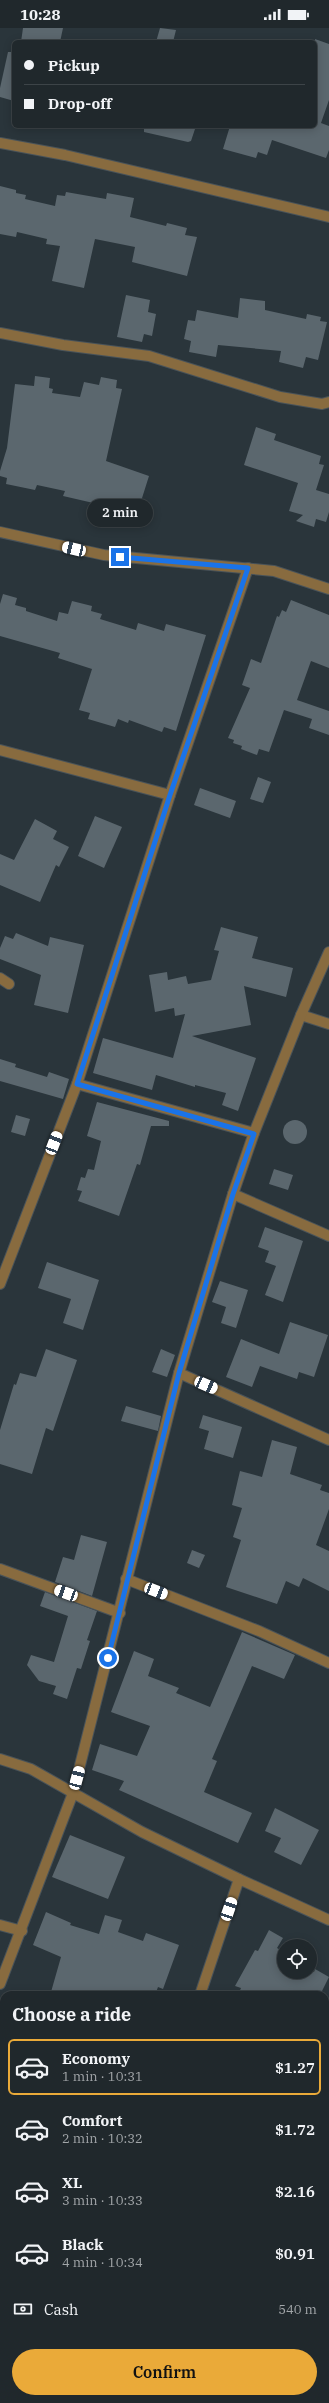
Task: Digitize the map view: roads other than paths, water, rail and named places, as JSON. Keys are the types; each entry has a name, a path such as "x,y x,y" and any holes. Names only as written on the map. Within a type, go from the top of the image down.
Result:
{"street":[{"path":"0,143 65,155 329,217"},
{"path":"0,333 63,345 149,356 280,398 322,404 329,402"},
{"path":"0,532 104,555 274,571 329,589"},
{"path":"0,1284 77,1084 170,795 248,568"},
{"path":"0,750 170,795"},
{"path":"0,1984 22,1931 73,1793 120,1613 126,1579 179,1373 233,1194 254,1134 301,1015 329,952"},
{"path":"0,978 9,984"},
{"path":"301,1015 329,1024"},
{"path":"77,1084 254,1134"},
{"path":"233,1194 329,1236"},
{"path":"179,1373 329,1440"},
{"path":"0,1569 120,1613"},
{"path":"126,1579 259,1631 329,1663"},
{"path":"0,1759 31,1769 142,1832 239,1879 329,1920"},
{"path":"201,1991 239,1879"},
{"path":"0,1925 22,1931"}]}
